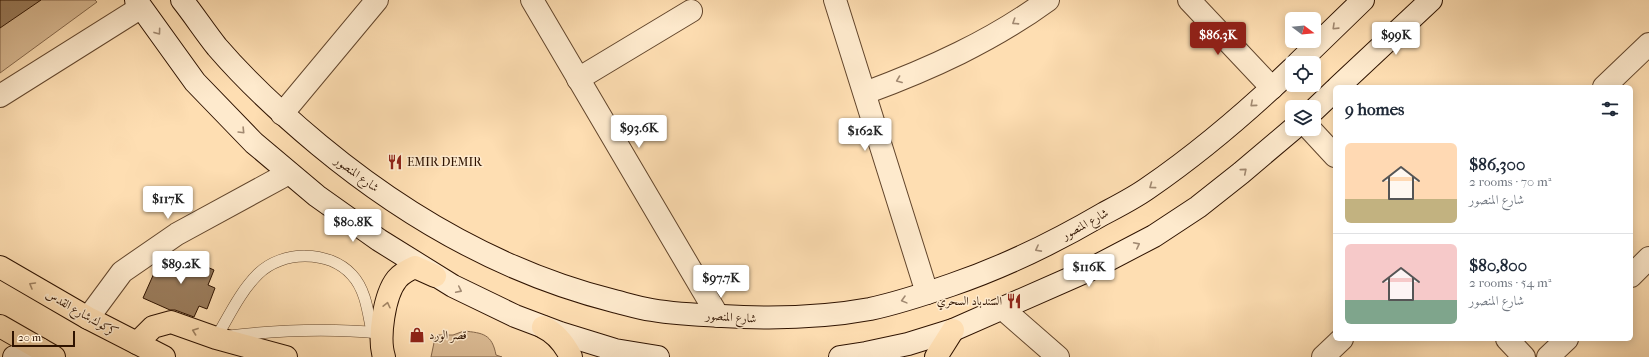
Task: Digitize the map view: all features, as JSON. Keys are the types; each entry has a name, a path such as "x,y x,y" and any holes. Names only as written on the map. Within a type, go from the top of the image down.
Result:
{"main road":[{"name":"كركوك,شارع القدس","path":"0,267 88,318 164,357"},
{"path":"384,357 377,333 393,283 404,272 415,267 435,276"},
{"path":"137,343 153,327 171,322 216,338 286,357"},
{"path":"0,326 47,353"},
{"path":"543,326 553,332 563,343 571,357"},
{"path":"936,357 953,330"}],"street":[{"name":"شارع المنصور","path":"182,0 217,46 282,114 348,169 419,218 480,253 529,274 588,294 651,310 718,316 765,319 821,316 872,308 927,293 978,276 1030,254 1146,190 1202,149 1285,76"},
{"path":"282,114 377,0"},
{"path":"532,0 718,316"},
{"path":"834,0 865,93 927,293"},
{"path":"865,93 901,80 964,51 1005,28 1048,0"},
{"path":"1189,0 1272,88"},
{"path":"1305,56 1363,0"},
{"path":"1340,85 1431,0"},
{"path":"0,96 138,4 195,82 254,143 323,201 379,240 435,276 514,316 615,350 658,357"},
{"path":"578,79 691,11"},
{"path":"1606,85 1649,44"},
{"path":"1321,103 1333,92"},
{"path":"840,357 908,344 953,330 1003,309 1087,270 1154,236 1217,192 1285,136"},
{"path":"1316,136 1333,154"},
{"path":"88,318 122,272 177,234 289,173"},
{"path":"1633,274 1649,258"},
{"path":"1003,309 1058,357"},
{"path":"1323,357 1340,341"},
{"path":"1509,341 1524,357"},
{"path":"1548,357 1565,341"},
{"path":"14,357 47,353"}],"lane":[{"path":"295,256 310,256 326,259 341,265 353,275 360,288 377,333 305,330 250,333 216,338 246,289 259,273 276,262 295,256"}],"shaded area":[{"path":"0,0 95,0 97,2 0,73"},
{"path":"464,331 486,336 492,343 496,355 502,357 431,357 435,338 438,335 453,335"}],"building":[{"path":"0,0 41,0 0,28"},
{"path":"173,252 214,270 208,285 215,288 207,309 199,306 194,317 175,310 170,310 143,298 159,262"}],"place":[{"name":"EMIR DEMIR","path":"395,162"},
{"name":"السندباد السحري","path":"1014,301"},
{"name":"قصر الورد","path":"417,335"}]}
